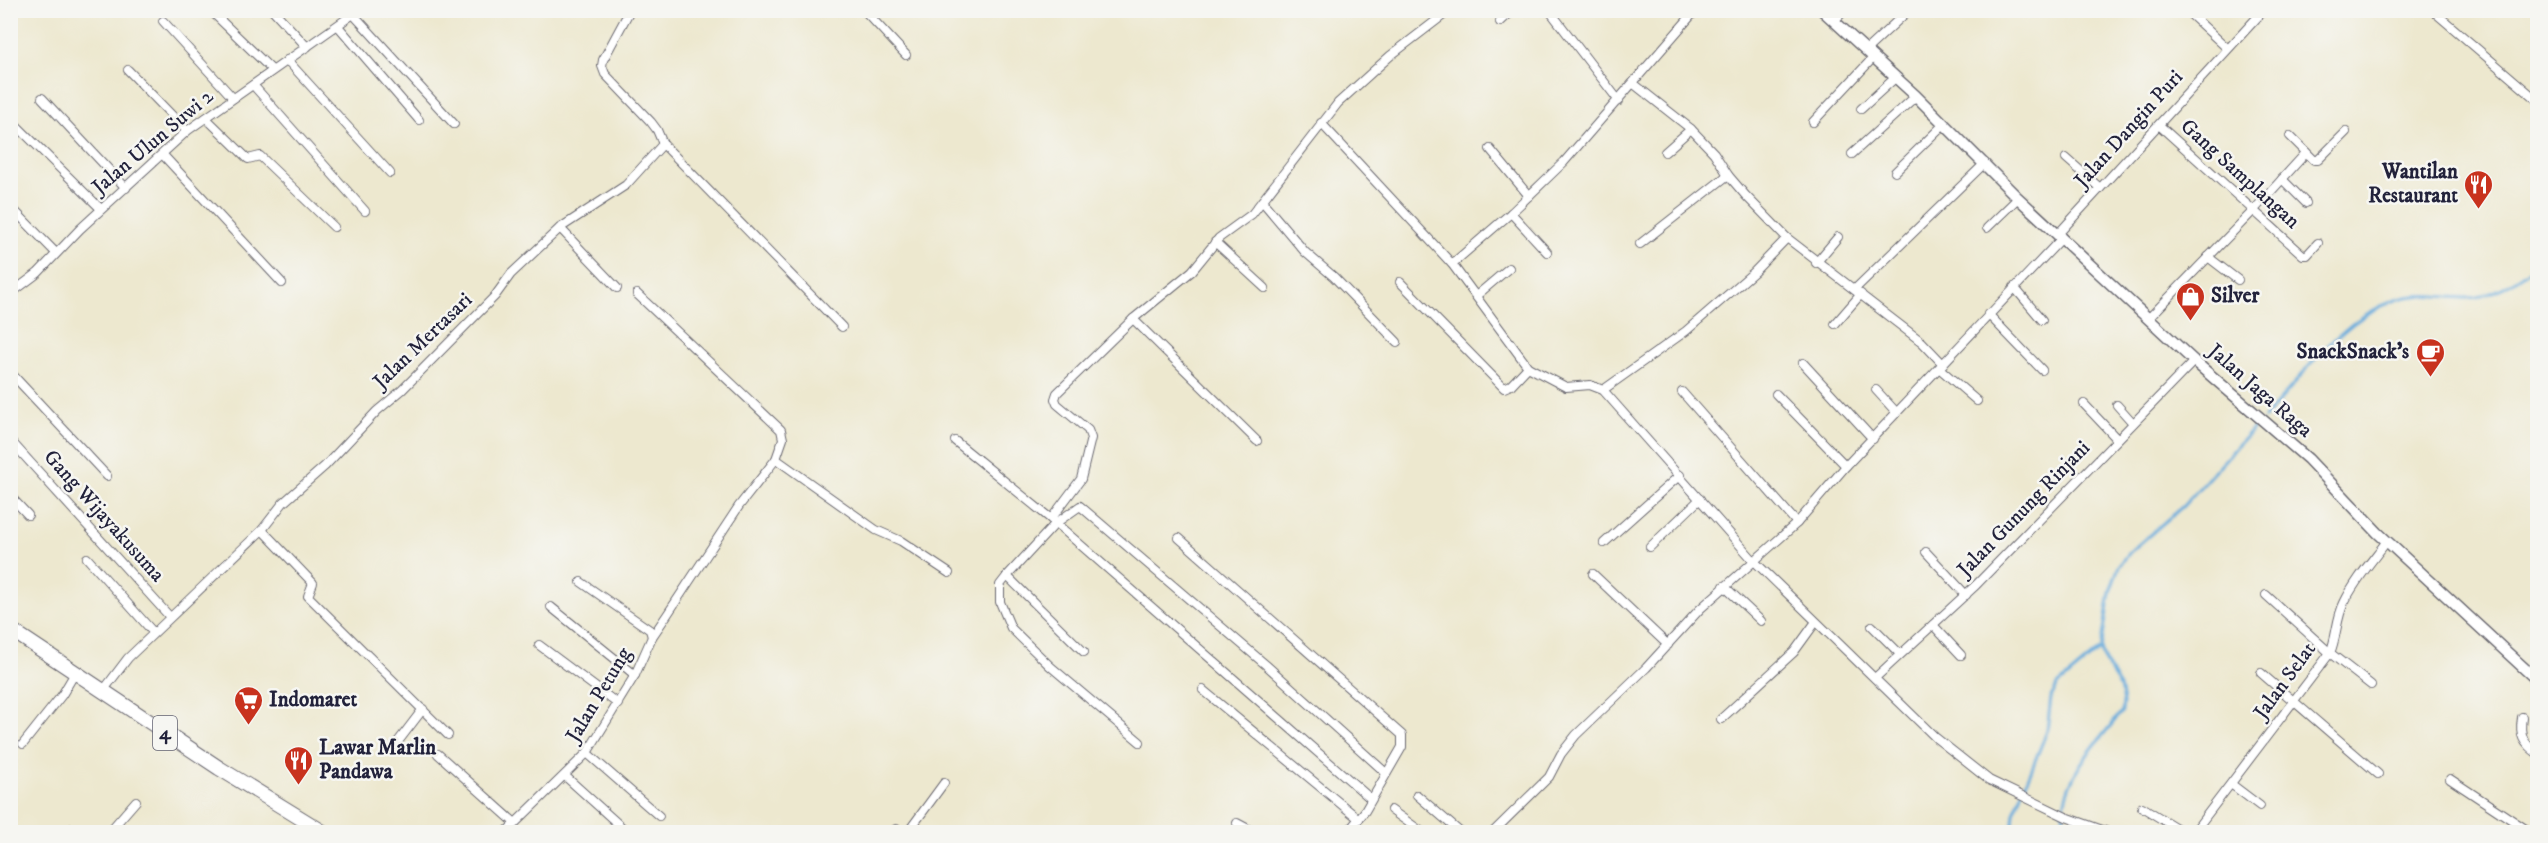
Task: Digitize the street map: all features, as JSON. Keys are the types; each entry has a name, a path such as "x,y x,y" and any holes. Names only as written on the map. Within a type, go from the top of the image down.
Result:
{"highway":[{"name":"4","path":"10,629 219,768 323,832"}],"street":[{"path":"210,10 272,70"},
{"path":"273,10 307,47"},
{"path":"630,10 603,60 603,70 657,130 663,144 842,327"},
{"path":"864,10 906,55"},
{"path":"1140,742 1050,666 1011,628 1000,602 1000,585 1054,521 1081,479 1091,438 1088,430 1058,404 1056,396 1133,320 1192,271 1215,242 1225,233 1242,224 1338,103 1390,56 1450,10"},
{"path":"1500,22 1513,10"},
{"path":"1549,10 1619,102"},
{"path":"1452,264 1529,196 1619,102 1696,10"},
{"name":"Jalan Jaga Raga","path":"1822,10 1916,96 2018,198 2194,361 2308,459 2387,541 2538,681"},
{"path":"1834,21 1845,10"},
{"path":"1814,122 1869,54 1909,10"},
{"path":"2186,10 2227,48"},
{"name":"Jalan Dangin Puri","path":"1492,832 1548,777 1576,735 1619,696 1724,586 1797,523 1845,466 1873,439 2014,287 2100,188 2264,10"},
{"path":"2432,10 2538,100"},
{"path":"356,12 454,124"},
{"name":"Jalan Ulun Suwi 2","path":"10,294 38,273 101,209 187,132 356,12"},
{"path":"164,21 233,98"},
{"path":"338,26 419,120"},
{"path":"287,60 390,172"},
{"path":"129,70 187,132"},
{"path":"1861,109 1895,78"},
{"path":"1634,84 1691,129 1714,153 1728,175 1786,238 1922,342 1941,366 1977,401"},
{"path":"253,85 365,211"},
{"path":"1852,154 1916,96"},
{"path":"42,98 126,188"},
{"path":"206,118 248,159 260,156 334,227"},
{"path":"12,121 101,209"},
{"path":"1321,123 1452,264 1528,367 1566,387 1590,385 1603,390 1754,561 1951,751 1989,780 2008,790 2030,798 2066,817 2108,832"},
{"path":"1895,172 1944,124"},
{"name":"Gang Samplangan","path":"2159,125 2305,256 2318,243"},
{"path":"1665,152 1691,129"},
{"path":"2290,136 2314,160 2318,160 2346,132"},
{"name":"Jalan Mertasari","path":"103,691 128,657 262,530 283,503 325,466 377,411 402,390 495,296 511,274 560,228 626,185 663,144"},
{"path":"1490,149 1529,196"},
{"path":"2149,318 2254,210 2306,152"},
{"path":"163,155 282,283"},
{"path":"2066,158 2100,188"},
{"path":"1835,324 1858,292 1985,163"},
{"path":"1640,244 1728,175"},
{"path":"2282,179 2306,203"},
{"path":"1987,228 2018,198"},
{"path":"1262,201 1305,252 1334,277 1397,342"},
{"path":"10,206 56,253"},
{"path":"1511,213 1547,252"},
{"path":"560,228 617,288"},
{"path":"1816,263 1838,237"},
{"path":"1603,390 1686,331 1754,272 1786,238"},
{"path":"1215,242 1266,288"},
{"path":"2208,258 2238,280"},
{"path":"1476,296 1509,268"},
{"path":"1400,282 1504,388 1511,385 1528,367"},
{"path":"2014,287 2042,320"},
{"path":"636,294 781,430 783,439 776,459 739,506 652,637"},
{"path":"1988,314 2043,370"},
{"path":"1133,320 1257,441"},
{"name":"Jalan Gunung Rinjani","path":"1875,678 1966,595 2194,361"},
{"path":"1803,363 1873,439"},
{"path":"10,372 107,476"},
{"path":"1876,390 1897,413"},
{"path":"1682,392 1797,523"},
{"path":"1776,394 1845,466"},
{"path":"2084,404 2117,439"},
{"path":"2117,405 2133,423"},
{"name":"Gang Wijayakusuma","path":"10,440 170,617"},
{"path":"955,441 1054,521 1371,799"},
{"path":"776,459 876,530 901,541 949,573"},
{"path":"1604,543 1680,475"},
{"path":"10,496 28,515"},
{"path":"1650,547 1700,499"},
{"path":"1054,521 1077,507 1084,508 1386,773"},
{"path":"262,530 313,584 308,596 448,735"},
{"path":"1179,538 1402,735 1402,747 1359,819 1348,832"},
{"name":"Jalan Selat","path":"2194,832 2330,653 2343,604 2387,541"},
{"path":"1926,552 1966,595"},
{"path":"87,558 153,632"},
{"path":"1593,574 1668,645"},
{"path":"1007,576 1084,652"},
{"name":"Jalan Petung","path":"506,832 587,753 635,675 652,637 650,630 581,582"},
{"path":"1724,586 1761,621"},
{"path":"2266,595 2330,653 2371,685"},
{"path":"550,608 635,675"},
{"path":"1721,719 1786,660 1815,622"},
{"path":"1933,625 1961,655"},
{"path":"1872,626 1900,654"},
{"path":"539,645 618,704"},
{"path":"23,744 62,695 75,673"},
{"path":"2261,674 2378,774"},
{"path":"1203,690 1359,819"},
{"path":"397,743 423,709"},
{"path":"2522,717 2520,730 2523,741 2538,754"},
{"path":"587,753 659,816"},
{"path":"438,754 515,823"},
{"path":"565,776 627,832"},
{"path":"2450,779 2530,832"},
{"path":"892,832 896,829 906,832 944,783"},
{"path":"2231,784 2260,806"},
{"path":"1417,795 1460,832"},
{"path":"109,832 136,801"},
{"path":"2142,807 2183,832"},
{"path":"1391,810 1422,832"},
{"path":"1237,823 1254,832"},
{"path":"65,832 73,828 81,832"}],"waterway":[{"path":"2264,418 2323,350 2356,321 2375,309 2413,296 2464,298 2484,295 2513,282 2538,263"},
{"path":"2065,832 2063,808 2073,778 2087,755 2122,711 2120,686 2106,665 2101,649 2110,592 2119,566 2130,552 2183,506 2259,422"},
{"path":"2012,832 2014,813 2047,731 2051,697 2058,685 2101,649"}],"place":[{"name":"Wantilan Restaurant","path":"2479,210"},
{"name":"Silver","path":"2190,322"},
{"name":"SnackSnack's","path":"2430,378"},
{"name":"Indomaret","path":"248,726"},
{"name":"Lawar Marlin Pandawa","path":"298,786"}]}
